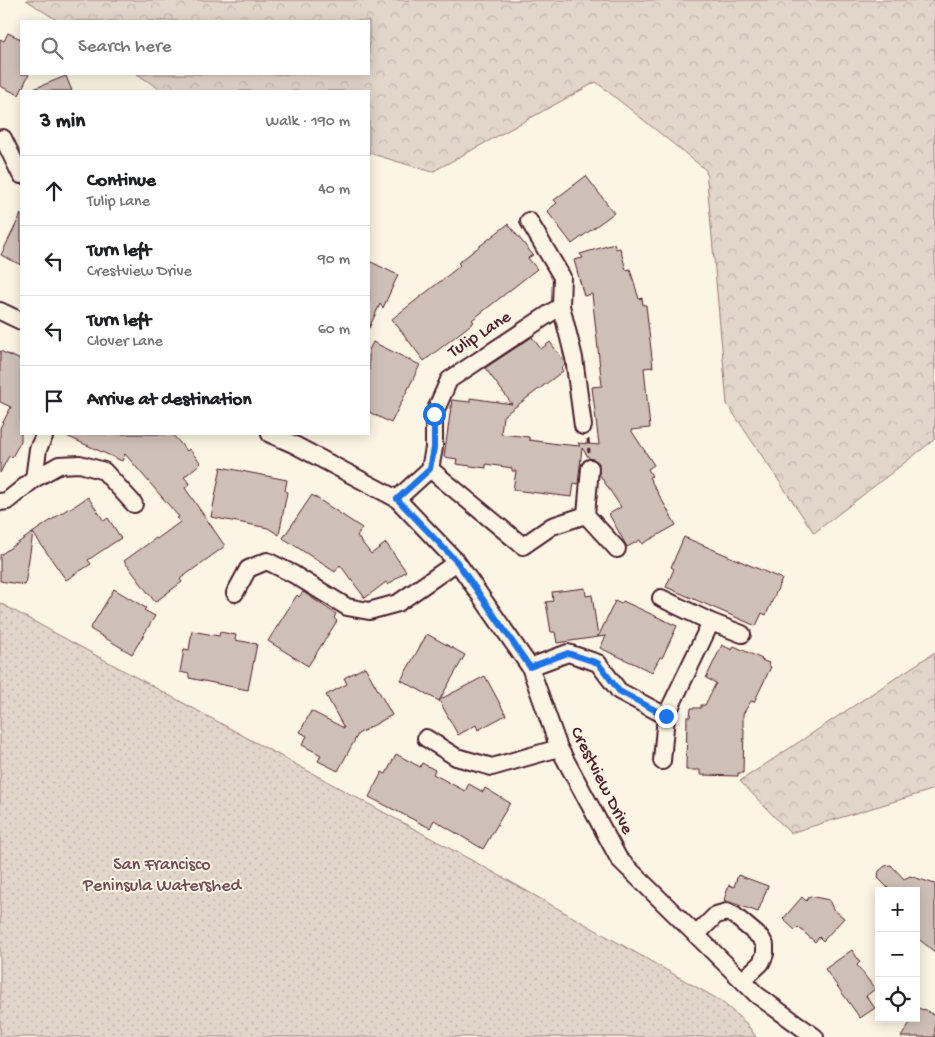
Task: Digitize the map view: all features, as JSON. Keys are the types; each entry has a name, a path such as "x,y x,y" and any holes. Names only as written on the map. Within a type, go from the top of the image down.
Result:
{"street":[{"path":"0,139 3,138 20,173"},
{"path":"529,221 562,277 561,306 574,358 583,426"},
{"name":"Tulip Lane","path":"430,469 434,448 434,414 449,380 561,306"},
{"path":"0,311 20,321"},
{"path":"34,479 38,450 45,435"},
{"name":"Crestview Drive","path":"272,435 397,499 457,562 530,667 559,748 619,859 757,995 816,1037"},
{"path":"0,502 7,501 34,479 59,465 80,464 104,470 134,504"},
{"path":"590,468 586,515 617,549"},
{"path":"397,499 430,469 523,546 552,526 586,515"},
{"path":"234,593 248,569 267,560 347,606 369,611 398,603 457,562"},
{"path":"661,598 711,622 742,634"},
{"path":"662,761 666,716 711,622"},
{"path":"530,667 568,653 598,663 619,691 666,716"},
{"path":"426,738 456,757 492,767 559,748"},
{"path":"696,935 716,915 727,912 735,916 761,938 765,945 765,954 761,962 743,980"}],"path":[{"path":"583,426 587,437 590,468"}],"green space":[{"path":"26,0 935,0 935,439 814,533 727,404 706,170 596,82 432,172 370,153 370,90 161,90 138,75 370,75 370,20 56,20"},
{"name":"San Francisco Peninsula Watershed","path":"0,603 495,873 721,1001 746,1023 756,1037 0,1037"},
{"path":"935,652 935,789 790,833 740,781"}],"building":[{"path":"8,33 20,39 20,75 29,75 19,95 0,86 0,39 4,41"},
{"path":"66,76 72,90 31,90"},
{"path":"586,176 614,213 572,244 547,211 557,203 554,200"},
{"path":"20,216 20,264 1,255"},
{"path":"508,224 533,255 528,258 537,269 424,361 392,319 456,269 460,265 458,263"},
{"path":"614,244 616,249 620,248 626,270 630,269 639,299 642,298 643,305 646,305 653,367 644,368 650,428 631,430 654,465 648,469 652,476 649,477 676,525 642,544 640,540 627,547 609,514 621,507 599,474 599,463 589,458 582,448 578,484 574,483 572,497 513,490 516,471 512,471 512,468 486,464 486,468 456,464 457,459 444,457 452,400 470,402 470,398 512,404 485,368 532,337 541,349 550,342 565,365 561,368 563,371 503,416 501,434 529,437 529,440 558,444 599,445 592,387 602,386 592,294 584,296 574,260 583,258 580,254"},
{"path":"370,261 398,275 383,308 380,304 370,326"},
{"path":"373,342 420,365 391,423 370,412 370,348"},
{"path":"0,351 20,360 21,441 12,457 9,456 0,473 0,428 11,407 0,402"},
{"path":"64,435 173,435 201,463 184,477 190,484 185,488 225,546 180,579 182,582 155,602 124,561 180,522 177,518 179,517 125,454 122,461"},
{"path":"221,467 287,480 285,491 287,492 279,535 268,528 211,517"},
{"path":"312,495 362,528 357,536 371,554 386,543 406,571 388,585 386,582 365,598 340,565 335,572 283,538"},
{"path":"88,497 104,521 108,518 121,538 88,560 91,564 66,580 33,533 25,585 0,581 0,555 69,508"},
{"path":"684,537 782,579 766,615 762,613 756,626 666,587 674,569 671,567"},
{"path":"585,588 586,596 592,595 598,637 557,643 555,632 551,632 546,602 553,601 552,592"},
{"path":"114,589 146,608 144,610 155,616 132,654 90,629"},
{"path":"303,592 336,614 334,618 337,621 308,666 268,641 297,595 299,597"},
{"path":"615,601 621,604 623,601 677,626 662,658 660,657 652,672 600,648 606,636 598,637"},
{"path":"192,631 219,636 220,632 236,635 235,640 257,644 248,690 189,678 189,674 180,672 184,649 189,650"},
{"path":"427,634 465,655 439,701 401,680"},
{"path":"722,645 732,650 734,646 762,659 769,663 768,665 771,667 754,702 751,701 743,714 743,773 738,773 738,776 700,775 700,770 686,770 687,717 690,717 691,708 701,708 701,705 705,705 716,683 706,678"},
{"path":"365,667 392,715 358,734 338,771 318,761 321,755 302,745 307,736 300,732 311,711 344,728 326,695 347,684 344,678"},
{"path":"485,676 506,715 478,730 476,725 458,735 439,700"},
{"path":"396,754 420,767 422,763 435,770 433,774 465,791 469,784 483,792 485,788 510,803 483,849 434,820 430,828 369,797 382,772 386,774"},
{"path":"891,865 904,879 910,876 935,884 935,952 920,940 920,887 887,887 878,878 879,871 885,866"},
{"path":"738,875 768,886 758,912 724,900 729,885 734,887"},
{"path":"810,896 829,900 833,909 844,918 823,941 819,937 815,942 798,927 795,930 783,919 802,897 806,901"},
{"path":"852,950 860,962 857,965 875,989 866,996 875,1008 860,1018 825,969"},
{"path":"920,1008 935,1016 935,1037 901,1037 910,1022 920,1022"}],"route":[{"path":"434,414 434,448 430,469 397,499 457,562 530,667 568,653 598,663 619,691 666,716"}]}
